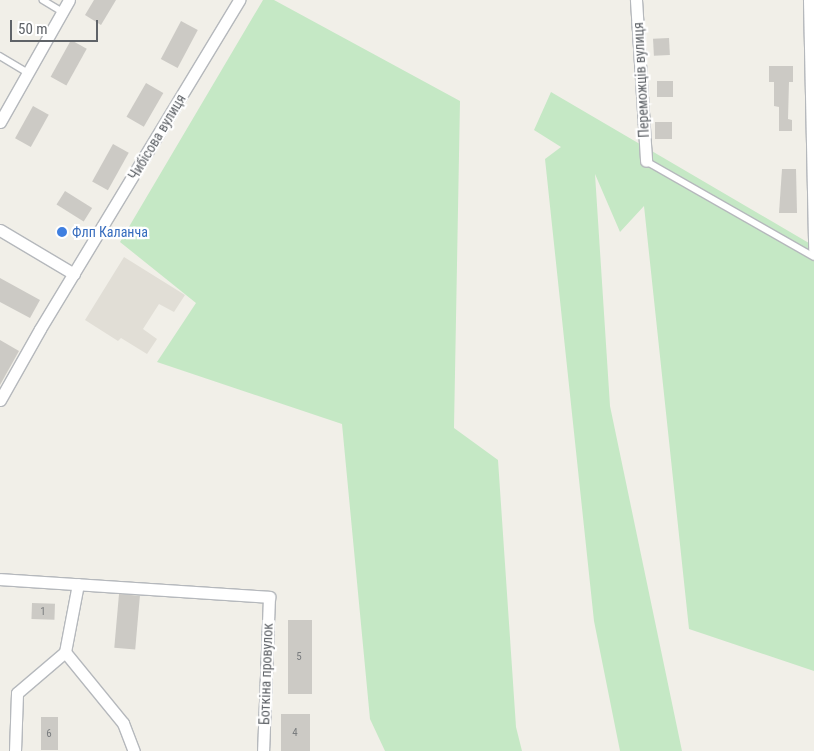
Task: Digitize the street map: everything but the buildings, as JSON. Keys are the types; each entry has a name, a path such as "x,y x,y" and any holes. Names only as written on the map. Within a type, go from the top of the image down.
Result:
{"street":[{"path":"0,122 70,0"},
{"name":"Чибісова вулиця","path":"0,400 239,0"},
{"name":"Переможців вулиця","path":"636,0 646,161"},
{"path":"809,0 814,249"},
{"path":"0,230 74,274"},
{"path":"0,579 78,584 65,652 17,693 15,751"},
{"name":"Боткіна провулок","path":"78,584 269,597 262,751"},
{"path":"65,652 123,724 134,751"}],"lane":[{"path":"43,0 63,12"},
{"path":"0,56 27,72"},
{"path":"646,161 814,257"}],"shaded area":[{"path":"124,257 185,295 174,312 159,304 143,329 157,339 147,354 121,338 118,341 85,320"}],"green space":[{"path":"263,0 274,0 460,101 454,428 498,460 516,727 522,751 385,751 370,719 342,424 157,362 196,303 120,242"},
{"path":"551,92 814,246 814,671 689,629 644,206 620,232 595,174 610,406 682,751 620,751 594,621 545,159 561,147 534,130"}],"place":[{"name":"Флп Каланча","path":"62,232"}]}
